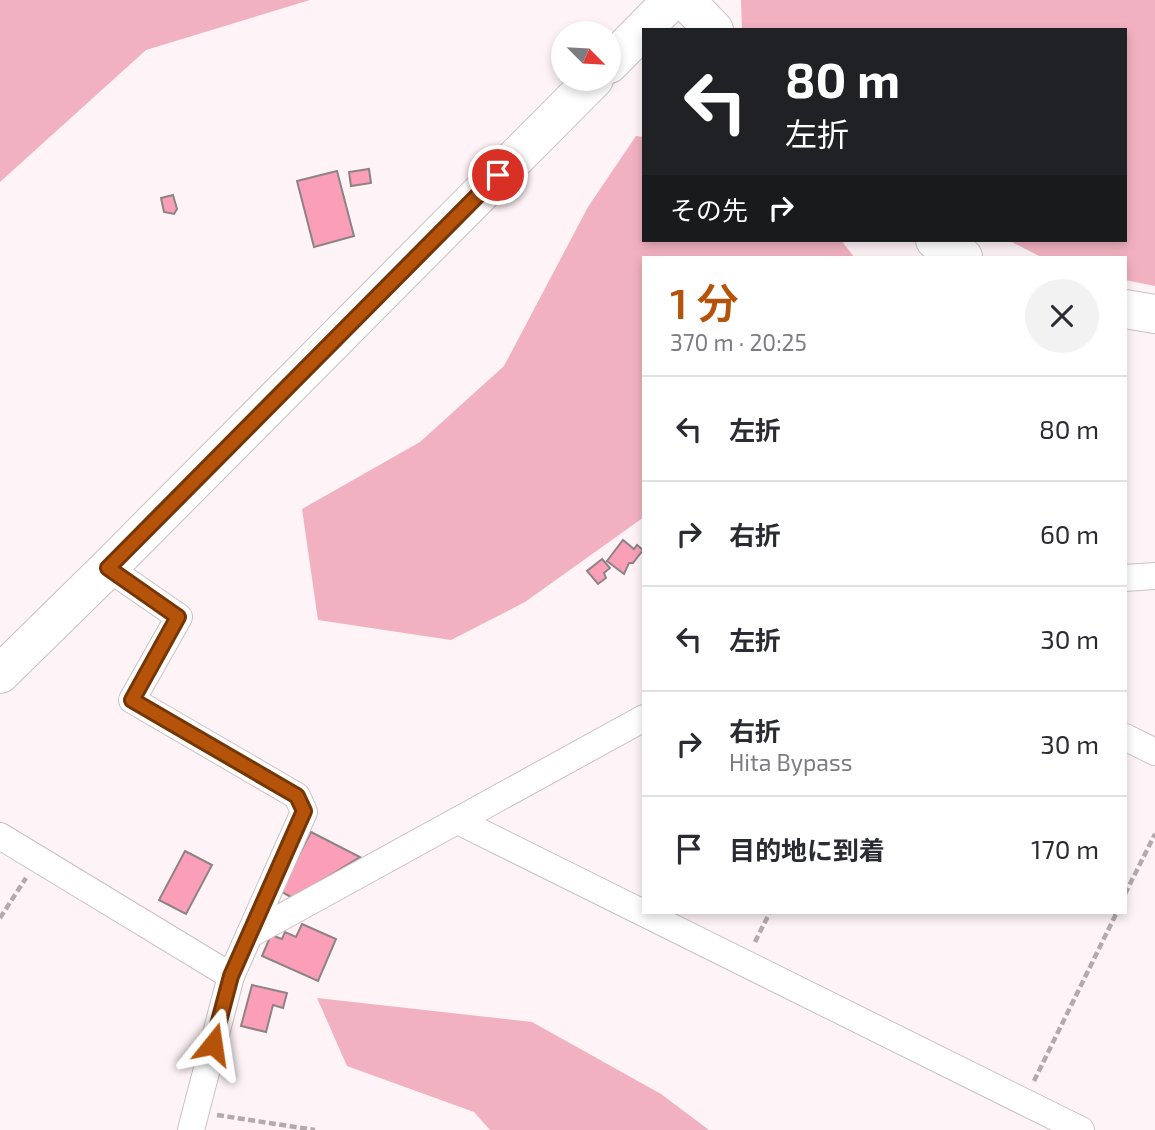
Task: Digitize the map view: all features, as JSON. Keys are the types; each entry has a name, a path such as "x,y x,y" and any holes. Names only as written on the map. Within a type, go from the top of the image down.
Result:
{"highway":[{"path":"644,28 672,0"},
{"path":"685,0 712,28"},
{"path":"621,52 642,30"},
{"path":"0,674 582,91"},
{"path":"938,242 961,256"},
{"path":"1127,309 1155,314"}],"street":[{"path":"108,568 178,617 132,700 297,796 304,811 231,976 193,1121"},
{"path":"1127,578 1155,576"},
{"path":"249,935 642,719"},
{"path":"1127,738 1155,752"},
{"path":"458,821 642,912"},
{"path":"0,836 231,976"},
{"path":"645,914 1081,1130"}],"path":[{"path":"1127,890 1155,834"},
{"path":"0,918 37,859"},
{"path":"744,963 769,914"},
{"path":"1023,1102 1116,914"},
{"path":"193,1121 316,1130"}],"shaded area":[{"path":"0,0 310,0 146,50 0,182"},
{"path":"741,0 1155,0 1155,286 1127,280 1127,256 1039,256 1012,242 1127,242 1127,28 742,28"},
{"path":"636,136 642,137 642,242 843,242 853,256 642,256 642,518 525,602 451,640 318,620 302,509 420,442 504,366 588,207"},
{"path":"317,998 532,1022 661,1094 709,1130 490,1130 474,1112 347,1066"}],"building":[{"path":"369,169 371,183 351,186 349,172"},
{"path":"337,171 354,236 314,247 297,181"},
{"path":"173,195 177,209 174,214 164,212 161,198"},
{"path":"623,540 634,549 637,545 642,549 633,563 629,563 624,574 607,561"},
{"path":"602,559 610,568 604,573 606,578 598,584 587,571"},
{"path":"311,832 360,857 293,898 280,891"},
{"path":"185,851 212,865 186,914 159,900"},
{"path":"302,924 336,939 318,981 262,956 271,935 282,939 285,932 296,937"},
{"path":"252,985 287,993 283,1008 273,1005 266,1032 241,1026"}],"route":[{"path":"213,1044 231,976 304,811 297,796 132,700 178,617 108,568 498,175"}]}
